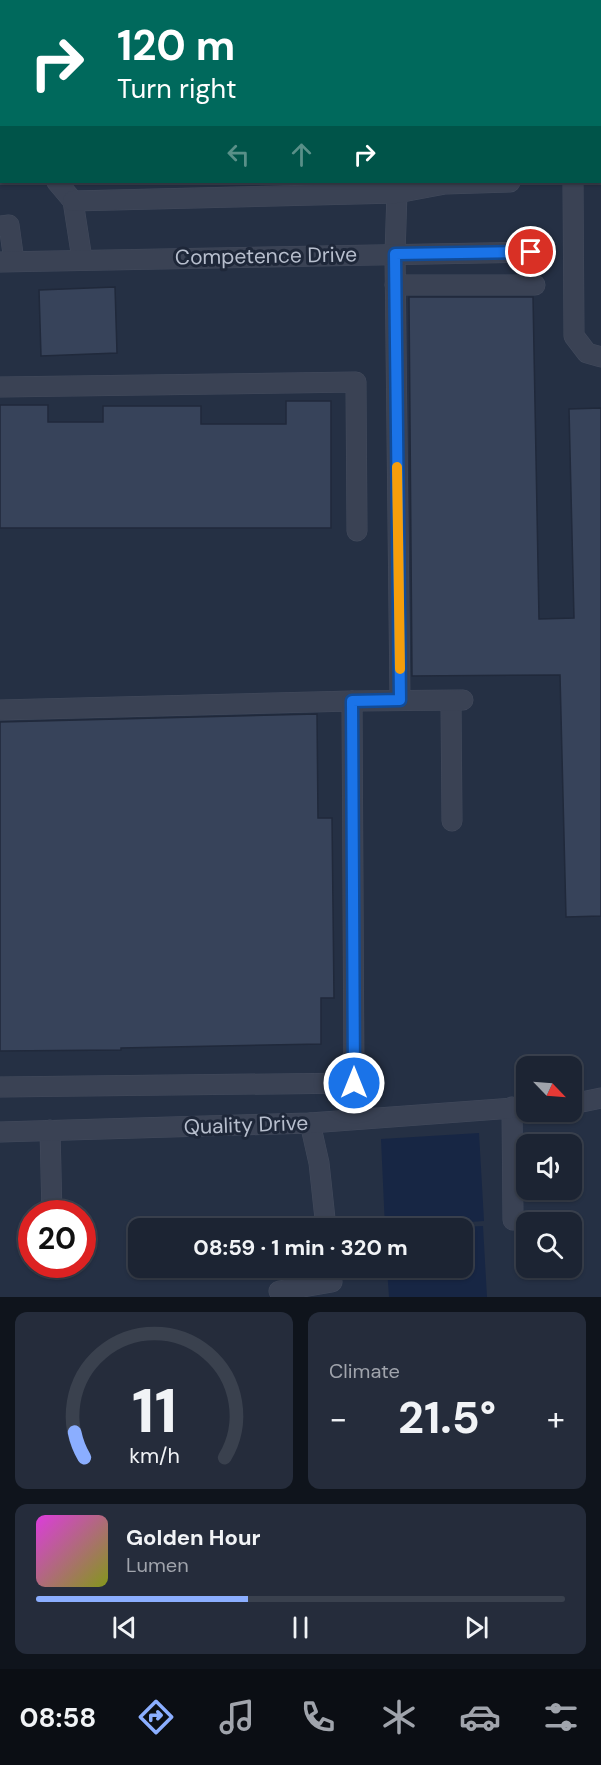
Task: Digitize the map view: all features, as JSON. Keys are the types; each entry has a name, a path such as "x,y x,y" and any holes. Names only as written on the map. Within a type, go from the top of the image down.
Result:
{"lane":[{"path":"58,183 73,201 82,259"},
{"path":"73,201 397,193 445,184 478,183"},
{"path":"573,183 574,336 587,353 601,357"},
{"path":"397,193 395,285 400,700"},
{"path":"0,226 9,225 7,261"},
{"name":"Competence Drive","path":"7,261 531,252"},
{"path":"395,285 535,285"},
{"path":"0,387 356,382 357,531"},
{"path":"0,710 400,700 457,701 452,821"},
{"path":"0,1087 354,1083 352,701"},
{"path":"582,1102 601,1098"},
{"name":"Quality Drive","path":"0,1132 310,1123 516,1107"},
{"path":"513,1220 518,1122"},
{"path":"310,1123 319,1163 325,1218"},
{"path":"50,1130 52,1200"},
{"path":"279,1291 332,1282"}],"water":[{"path":"479,1133 484,1221 473,1222 473,1218 385,1218 381,1139"},
{"path":"473,1226 483,1226 487,1297 389,1297 388,1278 473,1278"}],"building":[{"path":"115,287 117,353 41,356 39,290"},
{"path":"409,297 533,297 539,619 574,618 569,409 601,408 601,916 566,917 560,675 412,676"},
{"path":"286,401 331,401 331,528 0,528 0,405 48,405 48,422 103,422 103,406 201,406 201,424 286,424"},
{"path":"317,714 318,818 332,818 334,998 321,998 321,1044 0,1051 0,722"}],"slow traffic":[{"path":"397,467 400,669"}],"route":[{"path":"354,1083 352,701 400,700 395,254 531,252"}]}
